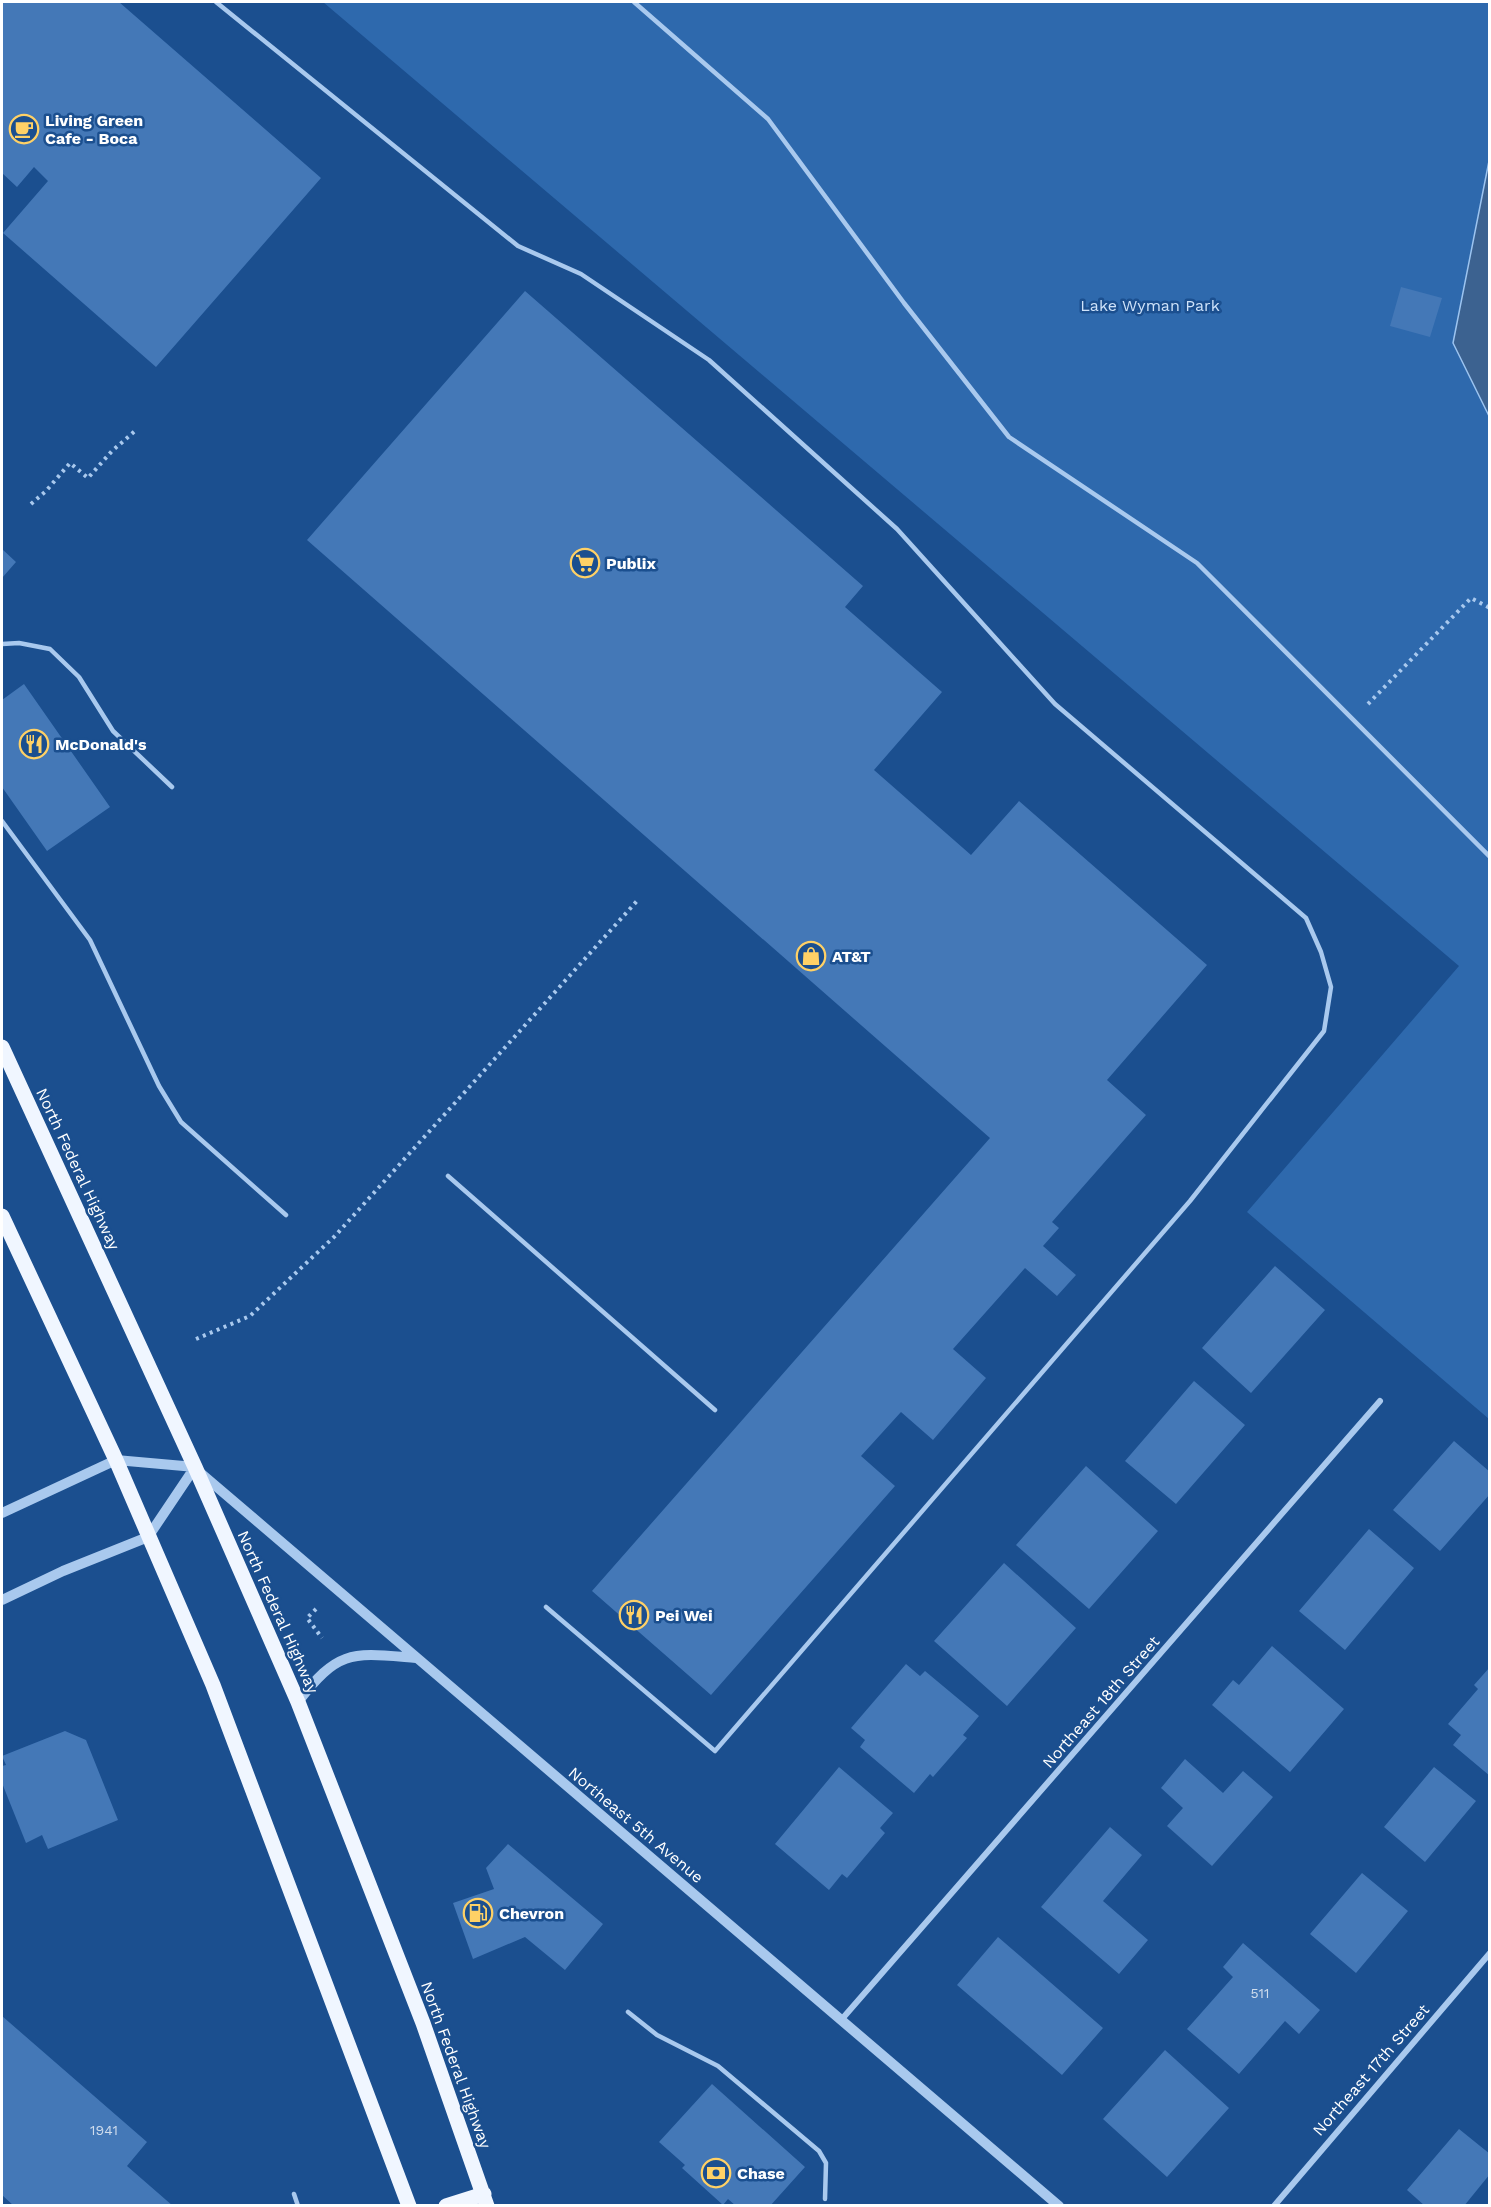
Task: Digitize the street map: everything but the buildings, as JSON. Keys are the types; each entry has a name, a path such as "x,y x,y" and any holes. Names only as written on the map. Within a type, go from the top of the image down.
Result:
{"main road":[{"name":"North Federal Highway","path":"2,1047 195,1467 298,1702 423,2023 485,2200"},
{"path":"2,1216 116,1460 213,1685 409,2205"},
{"path":"446,2205 485,2200"}],"street":[{"name":"Northeast 18th Street","path":"842,2019 1380,1401"},
{"path":"2,1513 116,1460 195,1467 148,1538 63,1571 2,1600"},
{"name":"Northeast 5th Avenue","path":"195,1467 1059,2205"},
{"path":"298,1702 316,1678 336,1662 364,1654 416,1658"},
{"name":"Northeast 17th Street","path":"1274,2205 1490,1953"}],"lane":[{"path":"216,2 518,246 581,274 709,360 897,529 1055,704 1306,918 1321,952 1331,987 1324,1031 1190,1201 715,1751 546,1606"},
{"path":"634,2 768,118 904,303 1009,437 1197,563 1490,857"},
{"path":"2,644 19,643 50,649 79,677 112,731 172,787"},
{"path":"2,821 90,940 159,1086 181,1122 286,1215"},
{"path":"448,1176 715,1410"},
{"path":"628,2012 657,2035 718,2066 819,2151 826,2163 825,2199"},
{"path":"294,2194 298,2205"}],"path":[{"path":"31,504 46,491 70,463 88,478 112,451 135,431"},
{"path":"1353,720 1471,598 1490,608"},
{"path":"196,1339 250,1316 335,1236 637,901"},
{"path":"316,1609 307,1617 322,1638"}],"green space":[{"name":"Lake Wyman Park","path":"323,2 1489,2 1489,161 1453,343 1490,416 1489,1419 1247,1212 1459,966"}],"shaded area":[{"path":"1489,161 1489,416 1453,343"}],"place":[{"name":"Living Green Cafe - Boca","path":"24,129"},
{"name":"Publix","path":"585,563"},
{"name":"McDonald's","path":"34,744"},
{"name":"AT&T","path":"811,956"},
{"name":"Pei Wei","path":"634,1615"},
{"name":"Chevron","path":"478,1913"},
{"name":"Chase","path":"716,2173"}]}
